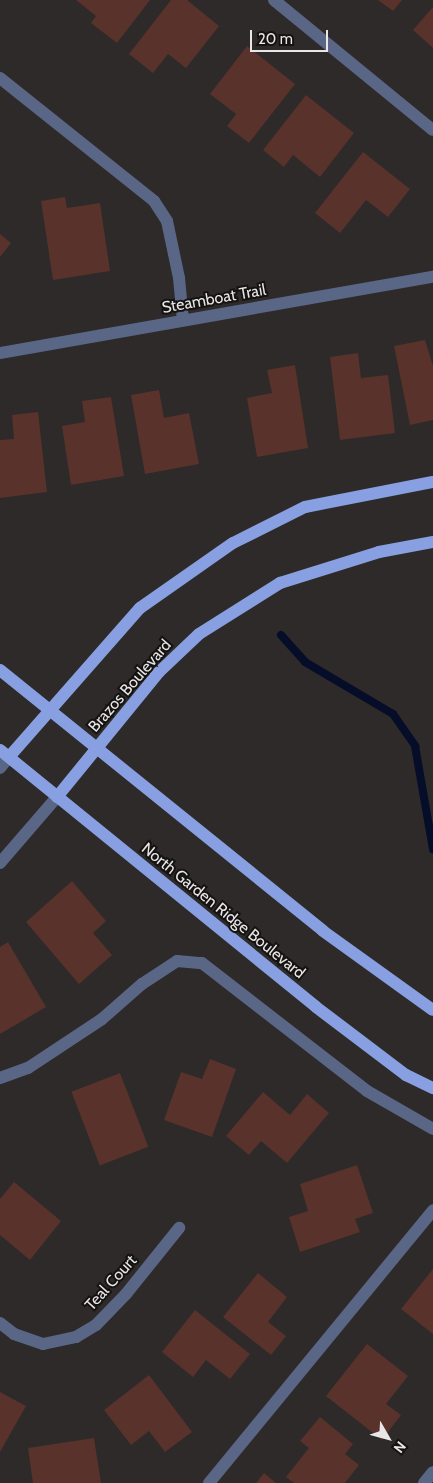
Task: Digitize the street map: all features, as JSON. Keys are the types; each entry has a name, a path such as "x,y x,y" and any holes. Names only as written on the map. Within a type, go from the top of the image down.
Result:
{"main road":[{"path":"4,753 50,710 140,608 233,543 305,507 433,482"},
{"name":"Brazos Boulevard","path":"58,797 159,672 200,634 280,583 379,552 433,542"},
{"path":"0,670 323,930 416,1001 433,1010"},
{"name":"North Garden Ridge Boulevard","path":"4,753 316,1008 406,1075 433,1088"}],"street":[{"path":"274,0 433,130"},
{"path":"0,78 154,201 167,221 179,278 183,320"},
{"name":"Steamboat Trail","path":"0,353 433,277"},
{"path":"0,768 4,753"},
{"name":"Brazos Boulevard","path":"0,863 58,797"},
{"path":"0,1078 28,1068 102,1019 142,984 178,961 202,963 367,1090 433,1128"},
{"path":"209,1483 433,1210"},
{"name":"Teal Court","path":"0,1323 14,1334 42,1344 76,1337 96,1325 126,1294 179,1228"},
{"path":"424,1483 433,1472"}],"building":[{"path":"76,0 150,0 117,43 91,23 96,16"},
{"path":"171,0 187,0 219,26 186,68 168,54 153,73 129,54"},
{"path":"378,0 402,0 393,11"},
{"path":"433,7 433,48 413,30"},
{"path":"247,46 295,84 249,143 227,126 236,114 210,94"},
{"path":"306,95 354,133 320,177 293,155 284,167 263,150"},
{"path":"363,152 410,189 388,217 366,200 340,233 315,213"},
{"path":"65,197 67,208 100,203 110,271 53,280 41,201"},
{"path":"0,234 11,243 0,257"},
{"path":"425,340 433,366 433,420 410,425 394,346"},
{"path":"358,353 361,378 388,375 395,433 340,440 330,357"},
{"path":"295,365 308,448 257,457 247,398 272,393 267,370"},
{"path":"159,390 164,418 189,413 199,464 145,474 131,395"},
{"path":"111,397 124,476 71,485 62,426 85,422 82,401"},
{"path":"38,412 47,492 0,498 0,440 14,439 12,415"},
{"path":"72,881 106,921 93,933 112,955 79,984 26,922"},
{"path":"8,942 46,1007 0,1034 0,947"},
{"path":"210,1059 236,1069 212,1137 164,1120 181,1072 202,1079"},
{"path":"120,1073 148,1147 100,1165 71,1092"},
{"path":"263,1092 290,1115 307,1094 329,1113 287,1163 261,1141 249,1155 226,1136"},
{"path":"357,1165 373,1213 355,1219 360,1232 300,1252 289,1217 308,1211 300,1184"},
{"path":"14,1182 61,1221 30,1260 0,1235 0,1199"},
{"path":"433,1269 433,1334 401,1309"},
{"path":"258,1273 287,1297 268,1322 286,1336 271,1355 223,1317"},
{"path":"195,1310 250,1354 230,1379 206,1360 193,1377 162,1352"},
{"path":"367,1344 408,1376 386,1404 401,1415 382,1440 326,1396"},
{"path":"149,1375 192,1432 165,1452 149,1431 131,1445 104,1410"},
{"path":"0,1392 26,1406 0,1452"},
{"path":"320,1417 353,1444 345,1454 359,1465 345,1483 294,1483 286,1477 309,1448 300,1441"},
{"path":"94,1438 101,1483 33,1483 28,1448"},
{"path":"264,1473 276,1483 256,1483"}],"waterway":[{"path":"281,635 305,662 393,714 415,746 433,849"}]}
